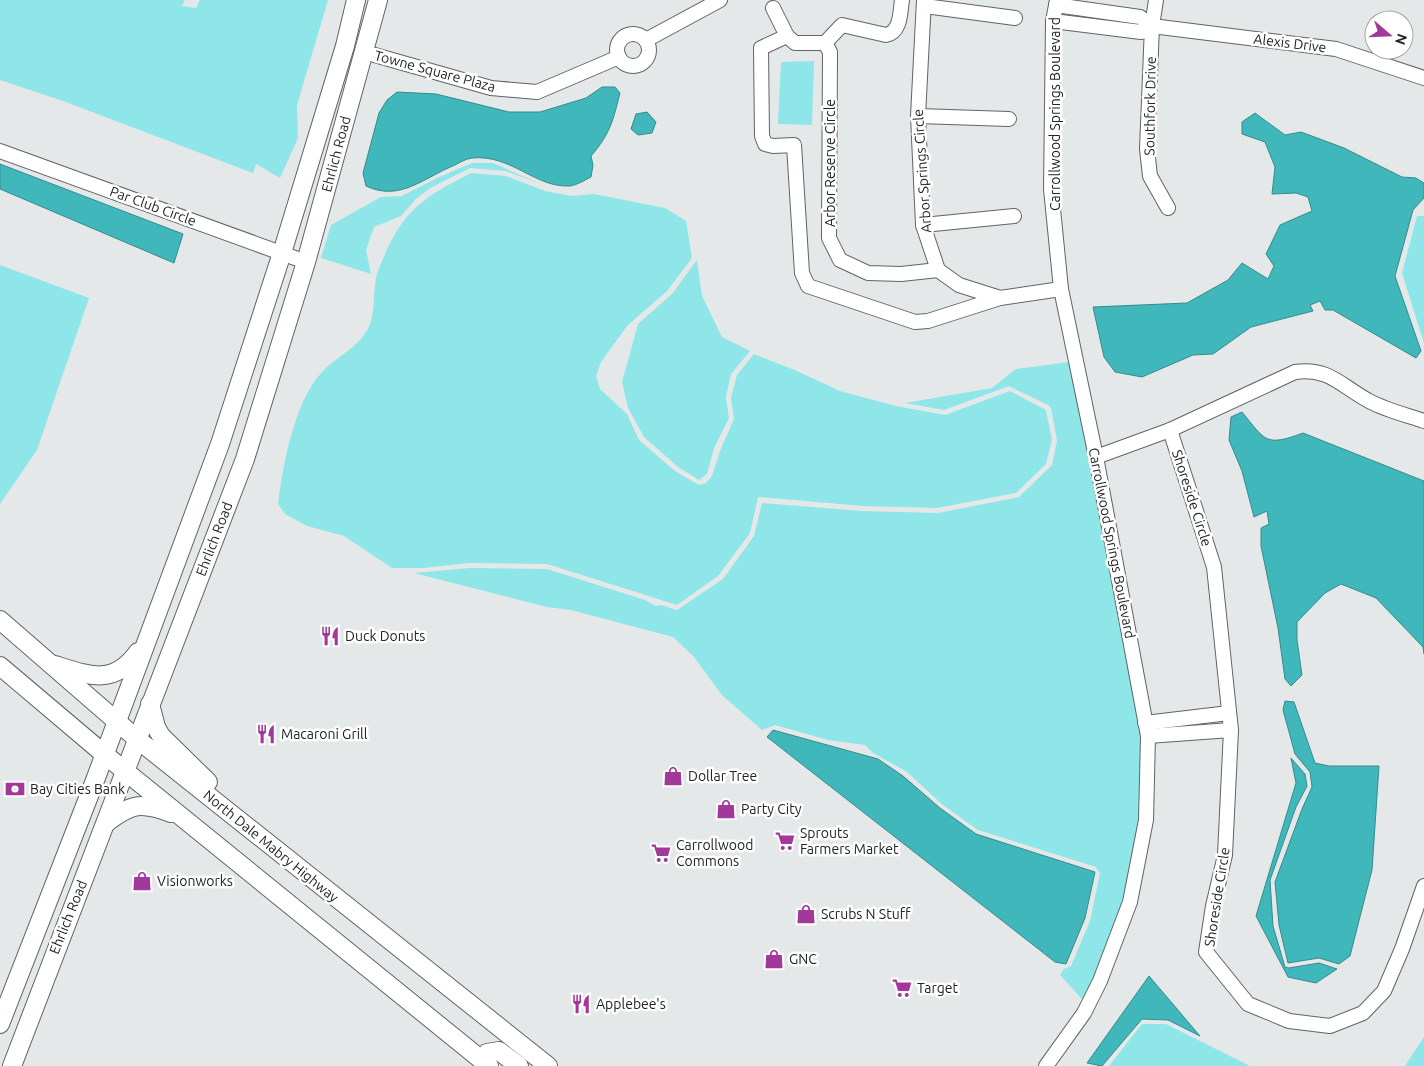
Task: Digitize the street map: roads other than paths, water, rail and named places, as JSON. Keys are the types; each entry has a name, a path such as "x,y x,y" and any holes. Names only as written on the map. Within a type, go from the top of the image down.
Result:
{"main road":[{"name":"Ehrlich Road","path":"0,1024 220,444 282,253 345,46 356,0"},
{"name":"Ehrlich Road","path":"12,1066 245,459 306,262 378,0"},
{"name":"North Dale Mabry Highway","path":"0,620 116,722 548,1066"},
{"path":"48,662 81,673 101,676 115,674 129,664 146,641"},
{"path":"0,666 104,754 485,1063 488,1053 499,1052 519,1066"},
{"path":"150,704 156,727 168,745 234,806 245,825"},
{"path":"106,823 120,812 138,804 153,806 186,820"}],"street":[{"path":"646,40 720,0"},
{"path":"773,8 787,36 794,43 828,47 842,25 886,35 892,34 897,28 902,0"},
{"name":"Southfork Drive","path":"1156,0 1152,26 1147,150 1150,176 1168,208"},
{"path":"924,3 1015,18"},
{"name":"Arbor Springs Circle","path":"924,3 918,70 923,225 938,270"},
{"name":"Alexis Drive","path":"1056,3 1140,17 1152,26 1336,48 1424,78"},
{"name":"Carrollwood Springs Boulevard","path":"1046,1066 1084,1013 1100,981 1130,902 1146,820 1146,729 1096,457 1061,289 1051,189 1053,21 1056,3"},
{"name":"Alexis Drive","path":"1053,21 1141,32 1152,26"},
{"path":"632,34 646,40 650,50 642,64 632,66 622,62 619,57 618,47 623,38 632,34"},
{"path":"787,36 761,48 762,136 765,144 773,146 794,145 802,273 808,286 915,322 928,321 1001,298 1061,289"},
{"name":"Arbor Reserve Circle","path":"828,47 830,238 840,260 868,273 901,274 938,270"},
{"name":"Towne Square Plaza","path":"364,52 491,88 537,92 619,57"},
{"path":"918,116 1009,119"},
{"name":"Par Club Circle","path":"0,150 306,262"},
{"path":"923,225 1014,216"},
{"path":"938,270 959,285 1001,298"},
{"path":"1096,457 1170,430 1295,372 1311,370 1325,374 1370,402 1424,422"},
{"name":"Shoreside Circle","path":"1170,430 1214,567 1231,730 1225,855 1213,906 1206,952 1248,1004 1289,1021 1330,1026 1363,1013 1384,992 1402,949 1424,886"},
{"path":"1146,729 1229,713"},
{"path":"1146,729 1231,730"}],"place":[{"name":"Duck Donuts","path":"330,636"},
{"name":"Macaroni Grill","path":"266,734"},
{"name":"Dollar Tree","path":"673,776"},
{"name":"Bay Cities Bank","path":"15,789"},
{"name":"Party City","path":"726,809"},
{"name":"Sprouts Farmers Market","path":"785,841"},
{"name":"Carrollwood Commons","path":"661,853"},
{"name":"Visionworks","path":"142,881"},
{"name":"Scrubs N Stuff","path":"806,914"},
{"name":"GNC","path":"774,959"},
{"name":"Target","path":"902,988"},
{"name":"Applebee's","path":"581,1004"}]}
